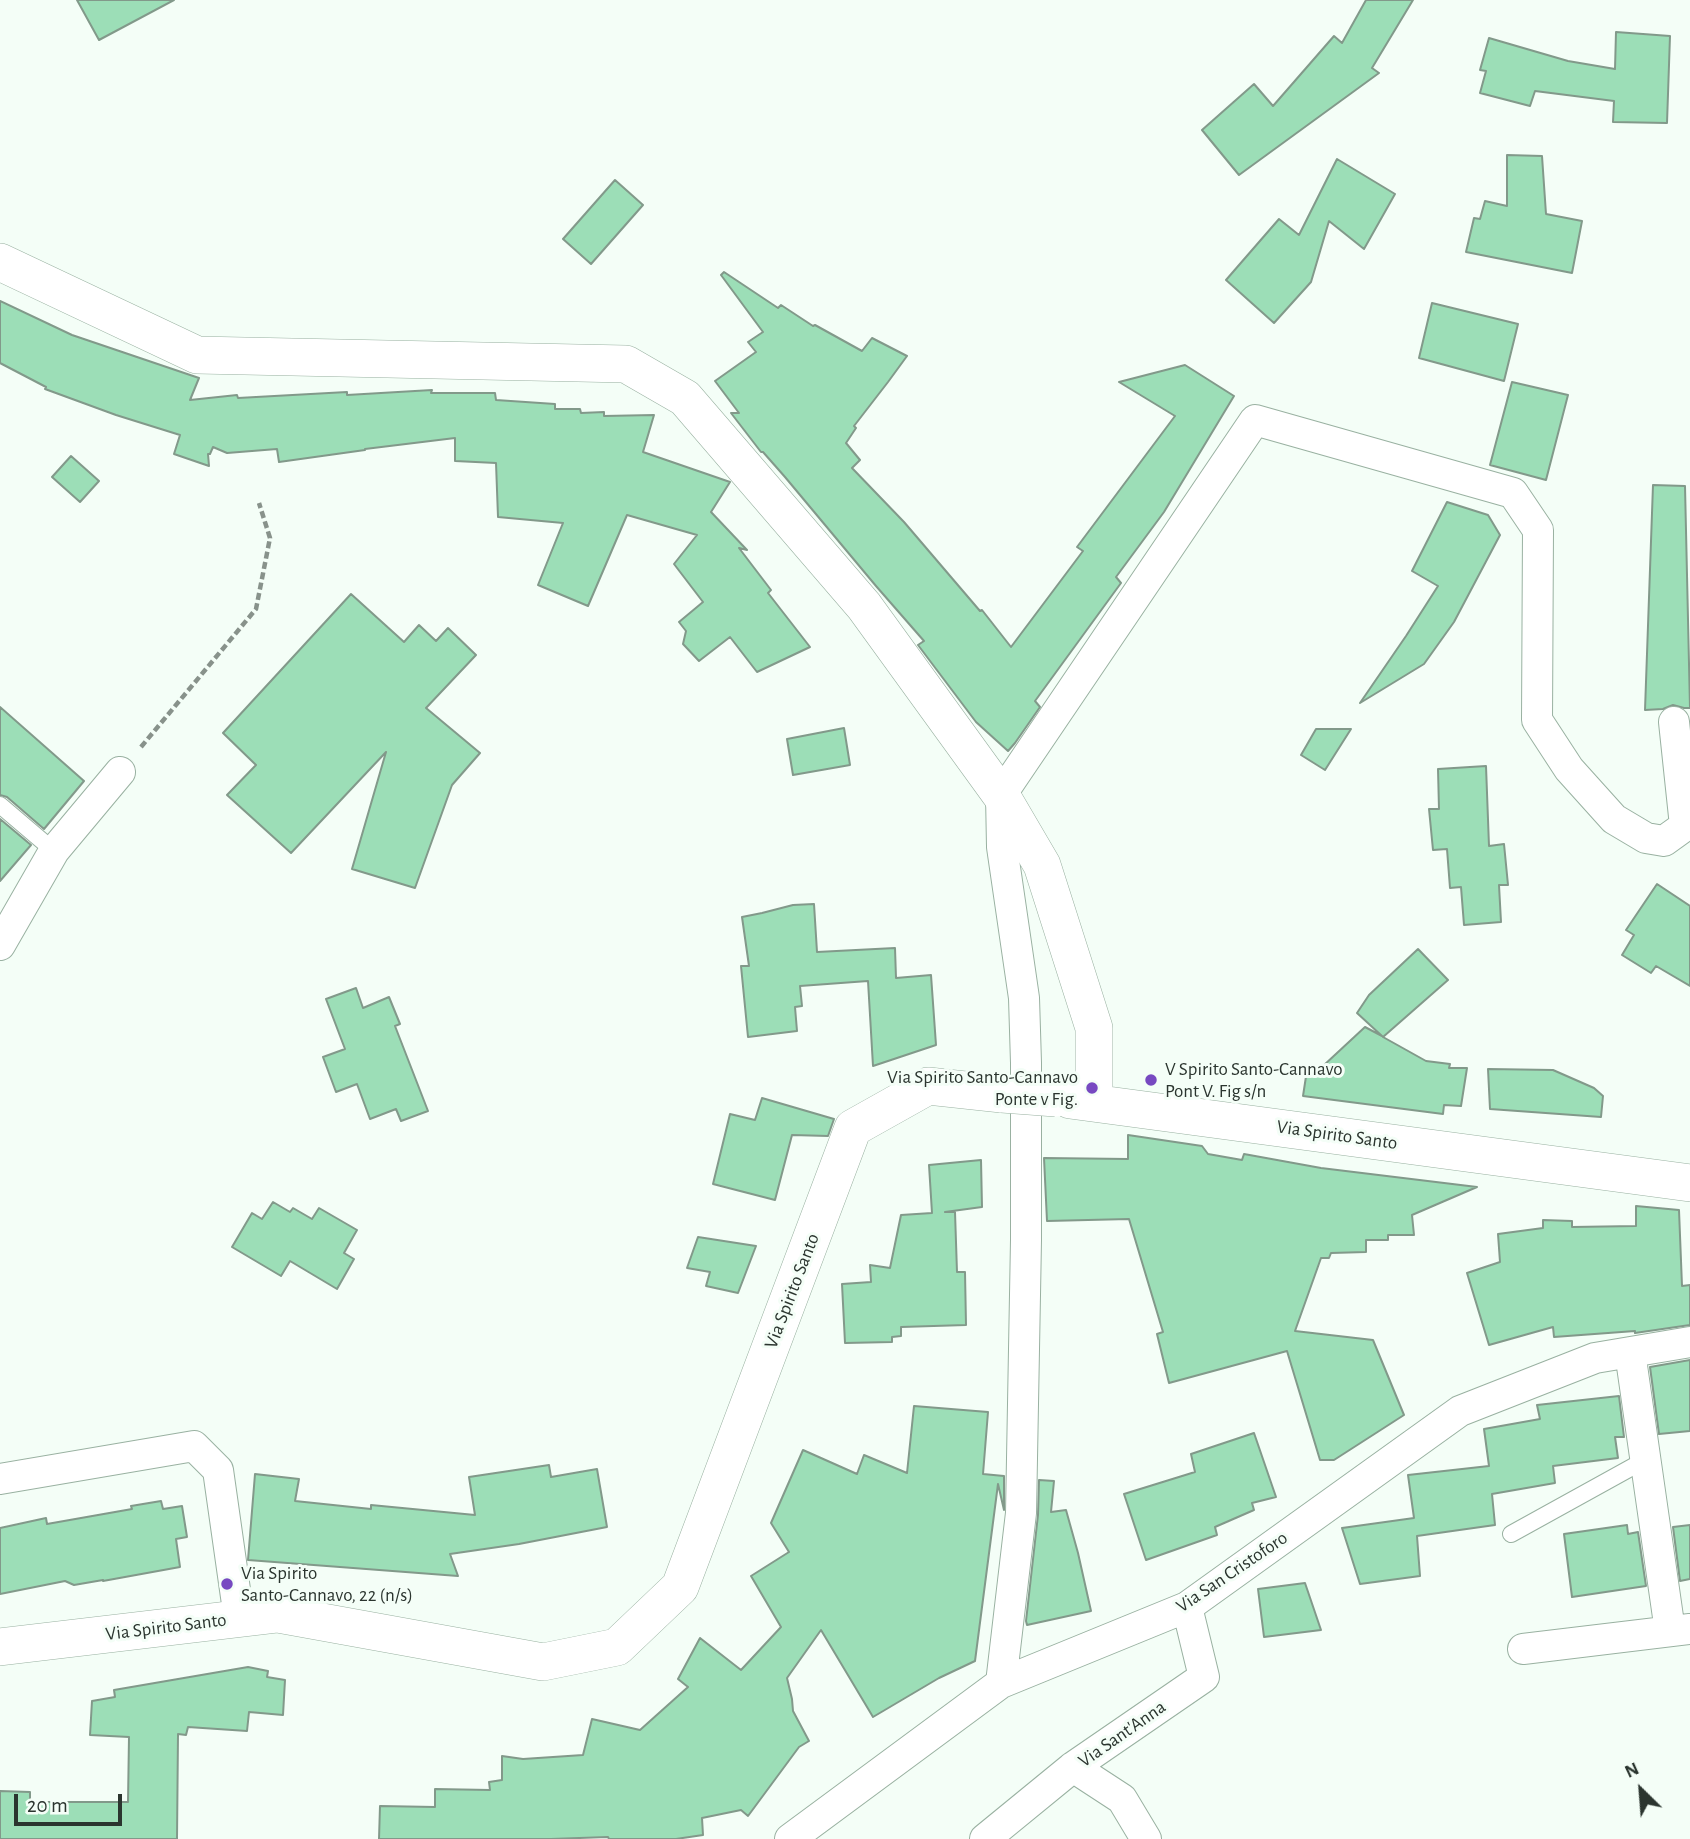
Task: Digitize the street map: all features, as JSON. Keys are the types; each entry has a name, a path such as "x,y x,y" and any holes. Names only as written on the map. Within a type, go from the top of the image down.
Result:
{"street":[{"path":"0,261 197,355 626,364 685,398 864,606 1001,795 1042,865 1094,1028 1094,1102"},
{"path":"1001,1683 1021,1513 1026,1063 1024,998 1002,847 1001,795 1255,420 1513,493 1538,530 1537,720 1569,769 1614,819 1646,838 1664,841 1685,826 1674,722"},
{"path":"0,945 54,851 120,772"},
{"name":"Via Spirito Santo","path":"0,1647 278,1614 543,1662 617,1647 680,1587 853,1128 928,1086 1094,1102 1690,1183"},
{"name":"Via San Cristoforo","path":"790,1839 1001,1683 1187,1606 1460,1411 1595,1359 1690,1342"},
{"path":"1523,1649 1680,1630 1645,1461 1630,1352"},
{"path":"0,1479 194,1446 218,1470 239,1618"},
{"name":"Via Sant'Anna","path":"985,1839 1073,1767 1204,1677 1187,1606"},
{"path":"1073,1767 1122,1799 1146,1839"}],"lane":[{"path":"0,804 54,851"},
{"path":"1511,1534 1645,1461"}],"path":[{"path":"120,772 256,609 270,538 259,503"}],"building":[{"path":"77,0 174,0 99,40"},
{"path":"1366,0 1413,0 1372,68 1379,73 1239,175 1202,130 1254,84 1273,106 1334,36 1342,43"},
{"path":"1616,32 1670,36 1667,123 1613,122 1614,101 1535,91 1530,106 1480,93 1486,71 1480,70 1489,38 1568,61 1615,69"},
{"path":"1507,155 1542,156 1546,214 1582,221 1572,273 1466,252 1474,218 1480,219 1485,201 1507,206"},
{"path":"1337,159 1395,194 1364,249 1329,221 1311,282 1274,323 1226,280 1279,219 1299,235"},
{"path":"615,180 643,205 591,264 563,239"},
{"path":"724,272 778,308 781,305 813,326 862,351 872,338 907,356 854,426 856,428 846,443 860,460 852,468 904,522 1011,647 1083,551 1077,547 1175,416 1119,382 1185,365 1234,396 1164,512 1116,577 1121,583 1035,701 1040,707 1008,751 976,722 918,645 924,641 761,452 731,413 739,413 715,381 756,352 748,342 763,332 721,275"},
{"path":"0,301 72,335 199,378 190,400 237,395 238,398 432,390 431,393 495,393 496,400 555,404 555,409 580,409 581,413 604,412 604,416 654,415 643,452 730,482 711,512 747,550 739,548 771,590 768,593 810,647 757,672 730,637 699,661 683,644 686,631 679,622 703,602 674,564 697,535 627,515 588,606 538,585 563,523 498,517 496,463 455,461 455,438 279,462 277,449 227,453 213,447 208,454 209,466 174,454 180,435 45,389 46,387 0,363"},
{"path":"1432,303 1518,324 1504,381 1419,358"},
{"path":"1512,382 1568,395 1546,480 1490,465"},
{"path":"71,456 99,481 80,502 52,477"},
{"path":"1653,485 1685,486 1690,708 1673,705 1663,709 1645,710"},
{"path":"1447,502 1488,515 1500,535 1454,622 1424,664 1360,703 1438,586 1412,571"},
{"path":"351,594 404,642 419,625 436,641 448,628 476,655 426,708 480,753 452,785 415,888 352,869 386,752 291,853 227,795 256,765 223,733"},
{"path":"0,707 84,781 44,829 7,797 0,795"},
{"path":"844,728 850,765 793,775 787,739"},
{"path":"1316,729 1351,729 1325,770 1301,755"},
{"path":"1486,766 1489,846 1504,844 1508,885 1499,885 1501,922 1464,925 1461,887 1450,888 1447,849 1433,850 1429,809 1439,809 1438,769"},
{"path":"0,819 31,845 0,881"},
{"path":"1657,884 1690,906 1690,986 1656,966 1651,973 1622,955 1634,935 1626,930"},
{"path":"814,904 817,952 895,948 896,978 931,975 936,1045 873,1066 868,981 800,986 802,1006 795,1007 797,1031 748,1037 741,966 749,966 742,917 793,905"},
{"path":"1418,949 1448,980 1383,1037 1426,1061 1450,1064 1449,1068 1467,1068 1461,1106 1444,1105 1443,1114 1303,1096 1307,1070 1323,1066 1365,1027 1382,1036 1357,1013 1369,995"},
{"path":"356,988 363,1008 389,997 400,1024 395,1026 428,1111 401,1121 396,1109 370,1119 357,1084 336,1092 323,1057 345,1049 326,999"},
{"path":"1488,1069 1553,1070 1594,1088 1603,1096 1601,1117 1490,1109"},
{"path":"762,1098 834,1119 828,1136 792,1135 775,1200 713,1184 730,1114 755,1120"},
{"path":"1128,1135 1202,1146 1208,1154 1242,1160 1244,1154 1321,1168 1477,1187 1412,1215 1414,1235 1388,1235 1388,1240 1366,1240 1366,1252 1331,1253 1329,1258 1321,1258 1295,1331 1373,1340 1404,1415 1334,1460 1320,1460 1287,1351 1169,1383 1157,1334 1163,1332 1129,1219 1047,1221 1044,1158 1128,1159"},
{"path":"981,1160 982,1207 945,1212 955,1212 957,1272 965,1272 966,1325 901,1327 901,1336 892,1337 892,1342 845,1343 842,1284 871,1282 870,1265 890,1268 901,1215 932,1213 929,1165"},
{"path":"273,1202 290,1212 293,1208 312,1219 319,1208 357,1230 344,1253 354,1259 337,1289 290,1261 281,1276 232,1247 252,1213 262,1219"},
{"path":"1636,1206 1679,1210 1682,1286 1690,1285 1690,1325 1635,1333 1554,1337 1553,1327 1489,1345 1467,1273 1500,1262 1498,1234 1543,1228 1543,1220 1572,1221 1572,1227 1636,1226"},
{"path":"698,1237 756,1246 738,1293 706,1286 710,1272 687,1268"},
{"path":"1690,1360 1690,1431 1659,1434 1650,1367"},
{"path":"1619,1396 1624,1437 1615,1437 1618,1458 1553,1466 1555,1483 1492,1494 1495,1525 1417,1536 1420,1576 1360,1584 1342,1528 1414,1518 1408,1475 1489,1466 1484,1429 1540,1419 1537,1405"},
{"path":"914,1406 988,1412 983,1474 1004,1476 1004,1510 998,1484 975,1661 939,1678 873,1717 821,1630 787,1678 793,1711 809,1741 799,1747 748,1816 741,1810 702,1818 703,1835 676,1839 379,1839 380,1806 435,1807 435,1789 490,1790 489,1782 502,1780 502,1756 523,1759 583,1755 592,1719 640,1730 688,1687 678,1679 700,1638 741,1670 781,1627 751,1576 789,1552 771,1523 803,1450 857,1474 864,1455 907,1473"},
{"path":"1254,1433 1276,1497 1252,1503 1254,1510 1215,1527 1217,1535 1146,1560 1124,1494 1195,1472 1191,1454"},
{"path":"549,1465 551,1477 597,1469 607,1527 450,1554 458,1576 248,1560 255,1474 299,1479 295,1501 475,1515 469,1477"},
{"path":"1039,1480 1054,1481 1051,1512 1066,1510 1091,1611 1027,1625 1038,1515"},
{"path":"161,1501 163,1509 182,1506 187,1537 176,1539 180,1567 74,1585 65,1581 0,1594 0,1528 46,1518 47,1524 132,1509 131,1506"},
{"path":"1627,1525 1628,1534 1638,1532 1646,1586 1572,1597 1564,1534"},
{"path":"1690,1525 1690,1579 1680,1581 1673,1527"},
{"path":"1305,1583 1321,1630 1264,1637 1258,1589"},
{"path":"248,1667 268,1671 267,1677 285,1680 283,1715 249,1712 247,1731 188,1727 186,1735 178,1734 177,1839 0,1839 0,1791 30,1792 30,1802 128,1802 129,1737 90,1735 92,1701 115,1697 114,1690"}],"place":[{"name":"V Spirito Santo-Cannavo Pont V. Fig s/n","path":"1151,1080"},
{"name":"Via Spirito Santo-Cannavo Ponte v Fig.","path":"1092,1088"},
{"name":"Via Spirito Santo-Cannavo, 22 (n/s)","path":"227,1584"}]}
